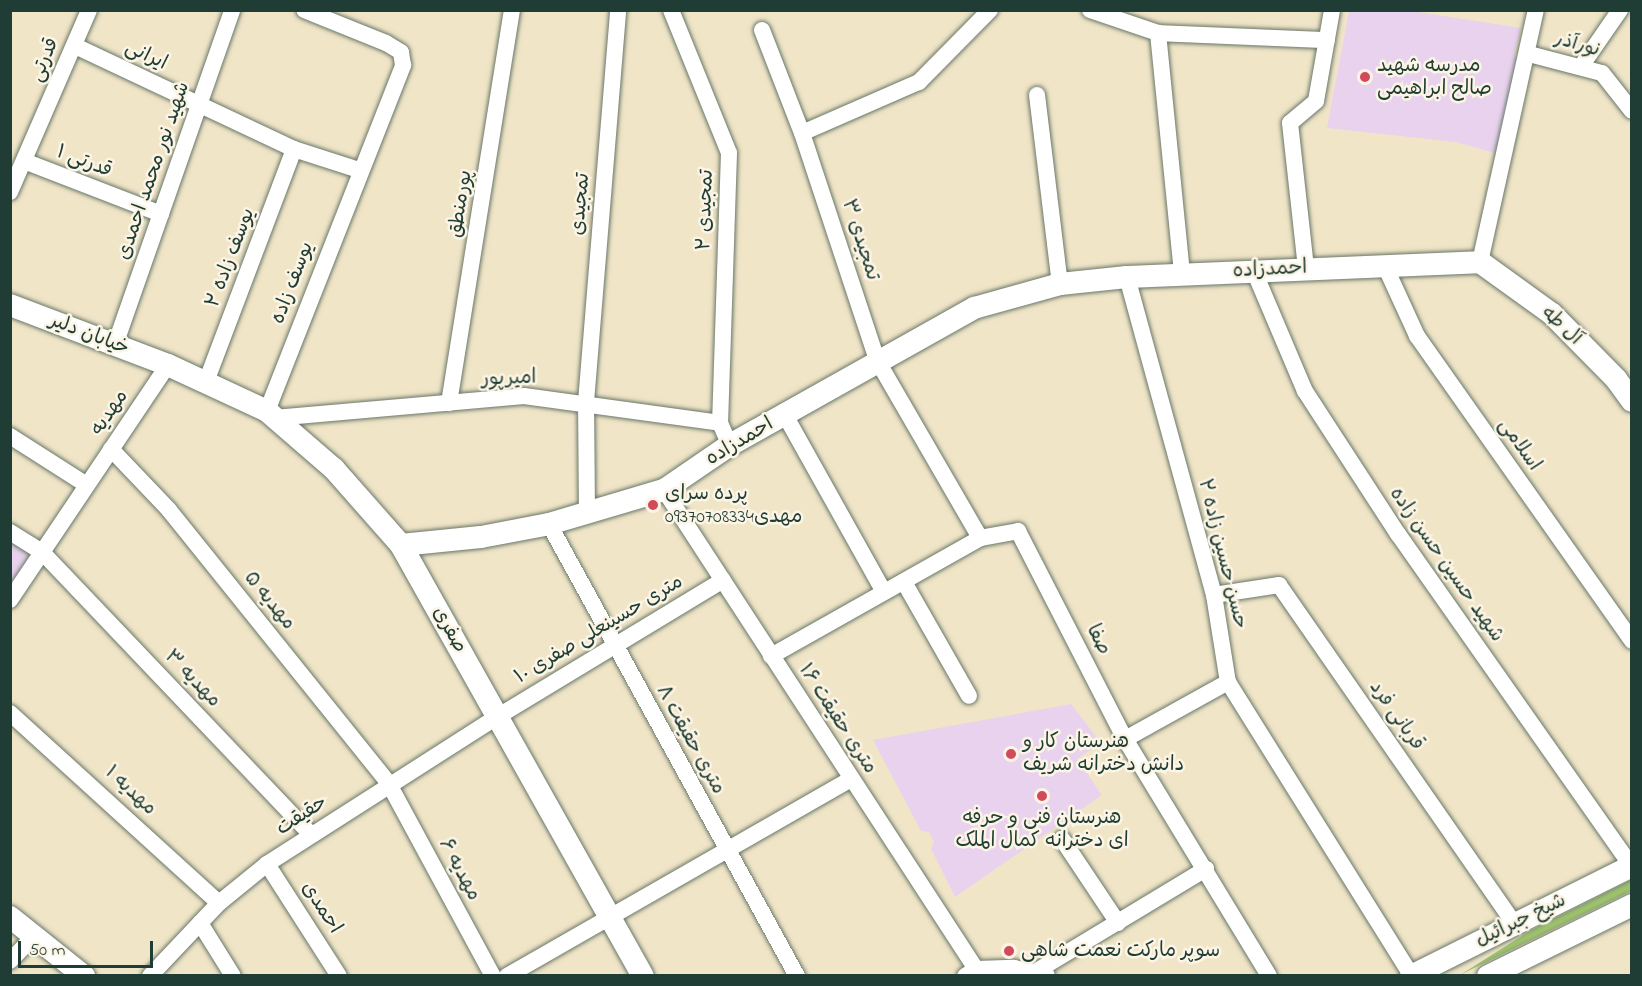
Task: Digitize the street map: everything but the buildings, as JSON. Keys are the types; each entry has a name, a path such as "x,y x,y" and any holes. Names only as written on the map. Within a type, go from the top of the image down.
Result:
{"street":[{"name":"قدرتی","path":"10,192 89,10"},
{"name":"شهید نور محمد احمدی","path":"115,345 232,10"},
{"name":"یوسف زاده","path":"271,414 359,170 403,65 401,52 304,10"},
{"name":"پورمنطق","path":"450,403 512,10"},
{"name":"تمجیدی","path":"587,513 586,402 618,10"},
{"name":"تمجیدی ۲","path":"671,10 729,153 720,423"},
{"path":"802,133 919,82 990,10"},
{"path":"1090,10 1158,33 1327,40"},
{"path":"1306,268 1290,123 1316,101 1332,10"},
{"path":"1480,262 1536,10"},
{"path":"1582,65 1620,10"},
{"name":"تمجیدی ۳","path":"762,30 802,133 877,360"},
{"path":"1158,33 1182,274"},
{"name":"ایرانی","path":"75,46 200,104"},
{"name":"نورآذر","path":"1528,54 1582,65 1602,73 1632,111"},
{"path":"1037,94 1060,284"},
{"path":"200,104 294,149 359,170"},
{"name":"یوسف زاده ۲","path":"206,382 294,149"},
{"name":"قدرتی ۱","path":"24,161 161,214"},
{"name":"احمدزاده","path":"401,545 481,537 549,524 664,490 730,445 877,360 974,308 1060,284 1182,274 1480,262"},
{"name":"آل طه","path":"1480,262 1552,315 1616,379 1632,401"},
{"name":"اسلامی","path":"1385,266 1417,336 1632,641"},
{"name":"شهید حسین حسن زاده","path":"1254,271 1305,391 1398,534 1631,866"},
{"name":"حسن حسین زاده ۲","path":"1127,277 1214,595 1228,682 1411,975"},
{"name":"خیابان دلیر","path":"10,305 168,365"},
{"path":"771,656 883,590 904,582 980,538 877,360"},
{"name":"صفری","path":"168,365 271,414 334,469 401,545 643,975"},
{"name":"مهدیه","path":"10,600 168,365"},
{"name":"امیرپور","path":"271,414 524,396 586,402 720,423"},
{"path":"785,415 883,590"},
{"path":"720,423 730,445"},
{"path":"10,436 87,485"},
{"name":"مهدیه ۵","path":"111,449 169,510 389,784"},
{"name":"۱۶ متری حقیقت","path":"664,490 851,779 971,972"},
{"name":"۸ متری حقیقت","path":"549,524 614,646 797,975"},
{"name":"صفا","path":"980,538 1018,531 1125,739 1269,975"},
{"name":"مهدیه ۳","path":"10,532 42,552 311,834"},
{"name":"۱۰ متری حسینعلی صفری","path":"497,717 723,580"},
{"path":"904,582 969,696"},
{"name":"قربانی فرد","path":"1214,595 1279,585 1515,925"},
{"path":"1125,739 1228,682"},
{"name":"مهدیه ۱","path":"10,713 219,903"},
{"name":"حقیقت","path":"150,975 219,903 267,864 497,717"},
{"path":"507,975 610,914 851,779"},
{"name":"مهدیه ۶","path":"389,784 493,975"},
{"path":"1062,839 1118,923"},
{"name":"احمدی","path":"267,864 339,975"},
{"name":"شیخ جبرائیل","path":"1411,975 1631,866"},
{"path":"971,972 1014,968 1043,974 1118,923 1206,869"},
{"name":"شیخ جبرائیل","path":"1488,975 1632,904"},
{"path":"10,917 84,975"},
{"path":"200,923 233,975"},
{"path":"10,961 34,936"}],"shaded area":[{"path":"1349,11 1412,11 1521,28 1514,56 1523,58 1498,154 1456,142 1327,128"},
{"path":"11,536 34,551 11,588"},
{"path":"1071,704 1101,743 1077,759 1102,795 955,897 931,849 934,842 929,832 921,831 873,740"}],"green space":[{"path":"1631,880 1631,891 1460,975 1528,932"}],"place":[{"name":"مدرسه شهید صالح ابراهیمی","path":"1365,77"},
{"name":"پرده سرای مهدی09370708334","path":"653,505"},
{"name":"هنرستان کار و دانش دخترانه شریف","path":"1011,754"},
{"name":"هنرستان فنی و حرفه ای دخترانه کمال الملک","path":"1042,796"},
{"name":"سوپر مارکت نعمت شاهی","path":"1009,951"}]}
